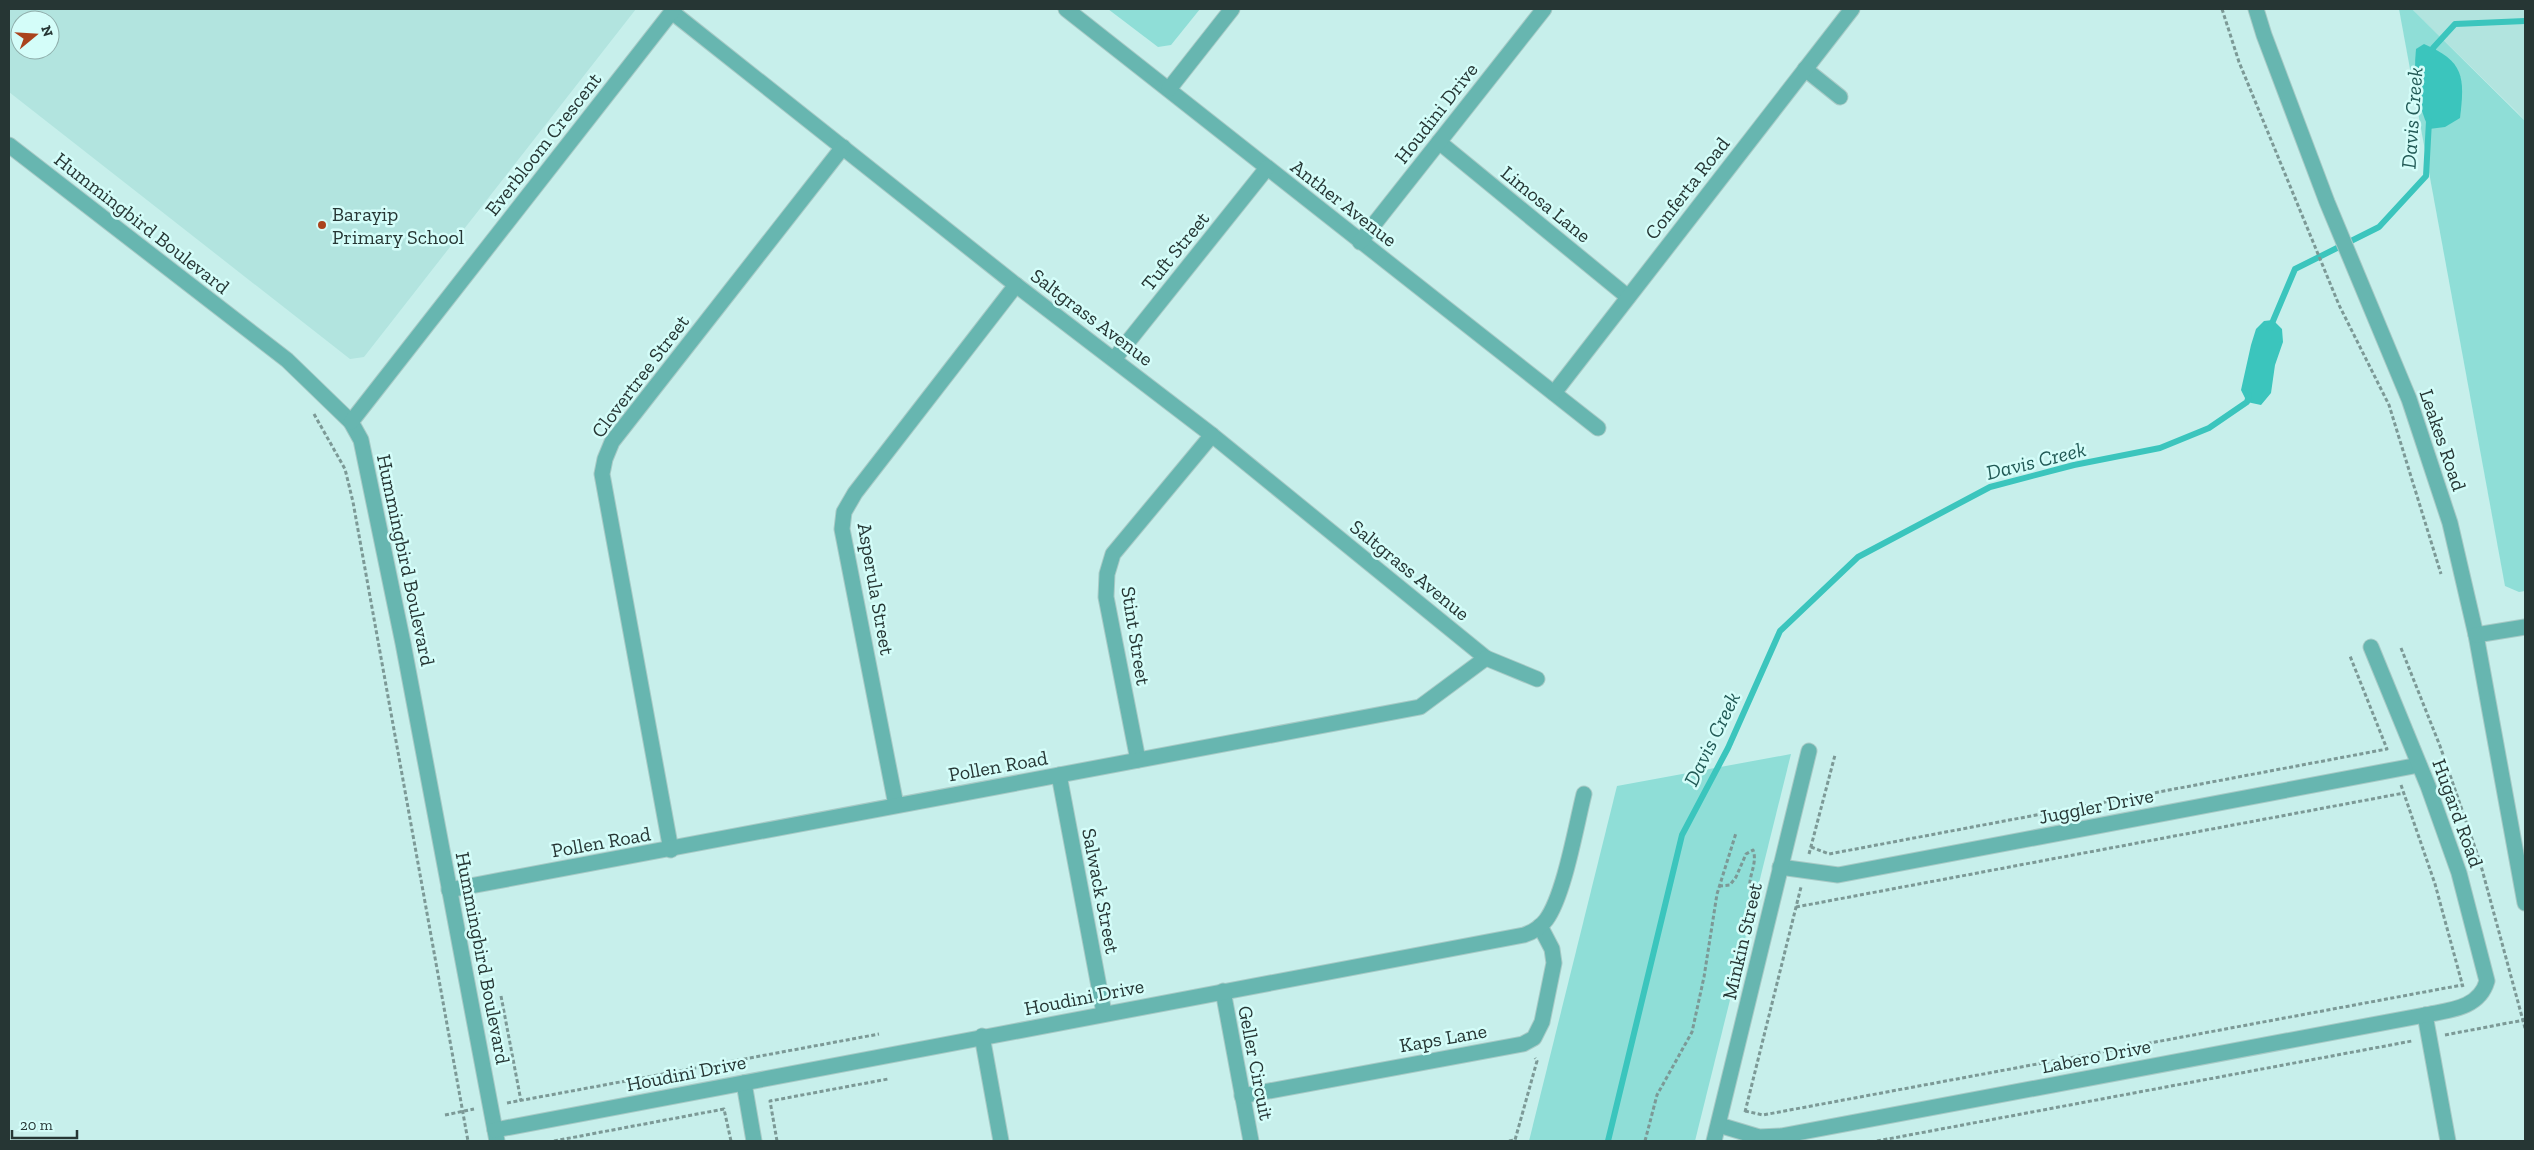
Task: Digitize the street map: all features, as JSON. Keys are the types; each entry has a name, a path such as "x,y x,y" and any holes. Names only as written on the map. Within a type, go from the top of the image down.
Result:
{"street":[{"name":"Anther Avenue","path":"1066,9 1170,89 1360,242 1598,428"},
{"path":"1170,89 1232,9"},
{"name":"Houdini Drive","path":"1360,242 1544,9"},
{"name":"Conferta Road","path":"1554,392 1852,9"},
{"name":"Leakes Road","path":"2256,9 2327,202 2409,399 2450,523 2476,634 2525,904"},
{"name":"Saltgrass Avenue","path":"673,10 1016,285 1115,358 1212,435 1486,658"},
{"name":"Everbloom Crescent","path":"351,422 673,10"},
{"path":"1805,69 1840,97"},
{"name":"Limosa Lane","path":"1439,142 1628,297"},
{"name":"Hummingbird Boulevard","path":"9,145 287,360 351,422 361,440 403,642 496,1135"},
{"name":"Clovertree Street","path":"671,850 602,474 605,459 612,442 843,147"},
{"name":"Tuft Street","path":"1115,358 1267,168"},
{"name":"Asperula Street","path":"896,805 842,530 844,512 855,494 1016,285"},
{"name":"Stint Street","path":"1138,760 1106,597 1107,574 1113,554 1212,435"},
{"path":"2476,634 2525,627"},
{"name":"Hugard Road","path":"2371,646 2419,765 2459,873 2471,914 2487,981 2473,1001"},
{"path":"1486,658 1537,679"},
{"name":"Pollen Road","path":"449,890 671,850 896,805 1420,707 1486,658"},
{"name":"Minkin Street","path":"1714,1141 1809,751"},
{"name":"Juggler Drive","path":"1780,866 1838,875 2419,765"},
{"name":"Salwack Street","path":"1059,775 1104,1013"},
{"path":"1523,1044 1534,1038 1542,1022 1554,963 1552,948 1540,926 1552,911 1558,898 1584,794"},
{"name":"Houdini Drive","path":"496,1135 525,1124 982,1036 1524,935 1540,926"},
{"name":"Geller Circuit","path":"1223,992 1251,1141"},
{"name":"Labero Drive","path":"1719,1125 1740,1133 1759,1137 1782,1136 2425,1014 2473,1001"},
{"path":"2425,1014 2448,1141"},
{"path":"982,1036 1001,1141"},
{"name":"Kaps Lane","path":"1242,1096 1523,1044"},
{"path":"744,1083 754,1141"}],"path":[{"path":"2222,9 2240,62 2339,305 2389,405 2442,577"},
{"path":"314,413 345,469 352,502 468,1141"},
{"path":"2401,648 2440,746 2471,836 2525,1028"},
{"path":"2350,656 2404,793 2435,884 2462,985 2473,1001 2470,1030"},
{"path":"1812,847 1829,854 2387,749"},
{"path":"1740,1133 1835,755"},
{"path":"1719,886 1730,885 1736,878 1746,854 1753,850 1755,855 1750,875 1750,889 1758,895 1796,905 2404,793"},
{"path":"1645,1141 1657,1095 1692,1032 1704,977 1719,886 1736,833"},
{"path":"1746,1111 1763,1115 2462,985"},
{"path":"501,996 525,1124"},
{"path":"1877,1141 2524,1020"},
{"path":"445,1115 879,1034"},
{"path":"1509,1141 1515,1140 1537,1061 1523,1044"},
{"path":"777,1141 770,1101 888,1079"},
{"path":"554,1141 724,1109 731,1141"}],"shaded area":[{"name":"Barayip Primary School","path":"9,9 636,9 364,357 350,359 9,92"},
{"path":"1108,9 1200,9 1171,45 1158,47"},
{"path":"2399,9 2412,9 2525,121 2525,591 2519,592 2505,586"},
{"path":"2412,9 2525,9 2525,121 2517,112"},
{"path":"2424,44 2447,57 2459,72 2462,92 2460,118 2445,127 2429,129 2419,100 2415,70 2416,49"},
{"path":"2273,320 2282,329 2283,342 2275,365 2271,393 2261,405 2247,402 2241,390 2256,329 2264,321"},
{"path":"1791,754 1695,1141 1529,1141 1617,786"}],"waterway":[{"name":"Davis Creek","path":"2433,57 2433,48 2455,24 2525,21"},
{"name":"Davis Creek","path":"2270,328 2295,269 2379,227 2426,176 2429,121"},
{"name":"Davis Creek","path":"1608,1141 1682,835 1728,748 1780,631 1858,557 1990,487 2074,465 2160,448 2209,428 2247,402 2249,395"}],"place":[{"name":"Barayip Primary School","path":"322,225"}]}
